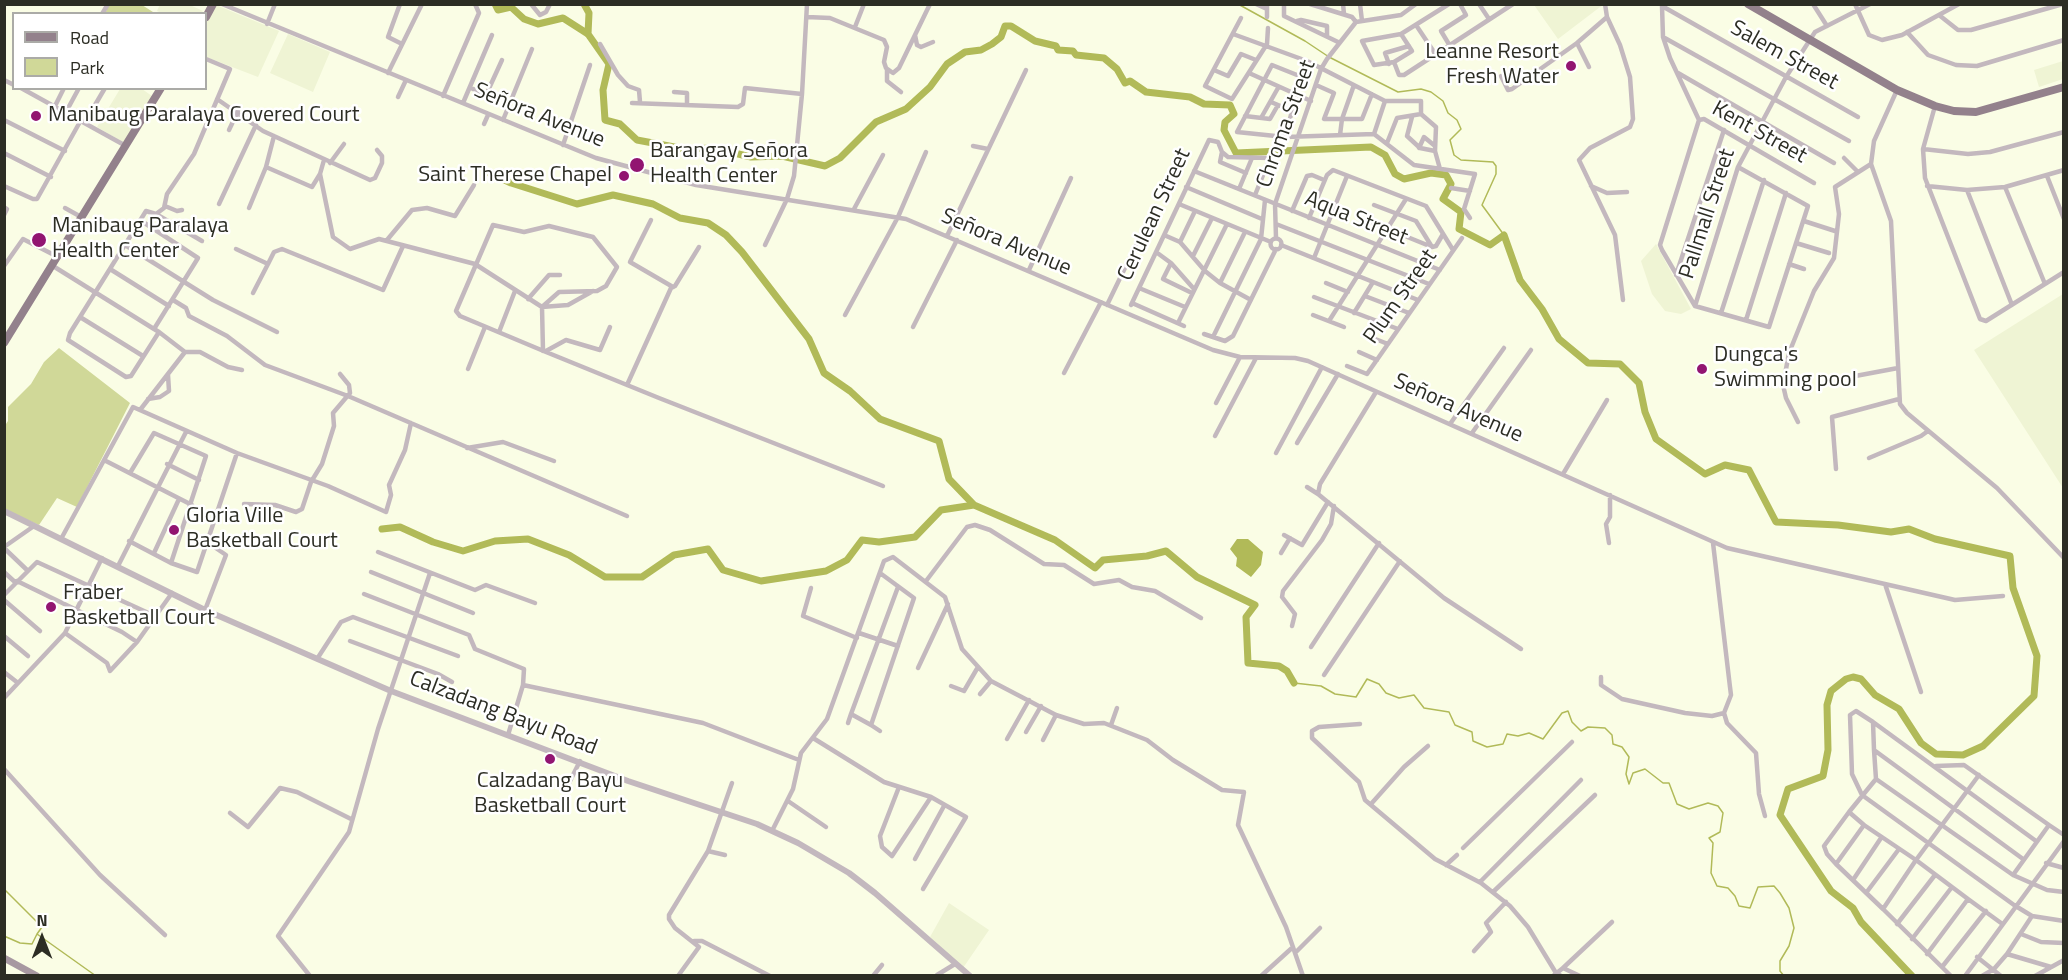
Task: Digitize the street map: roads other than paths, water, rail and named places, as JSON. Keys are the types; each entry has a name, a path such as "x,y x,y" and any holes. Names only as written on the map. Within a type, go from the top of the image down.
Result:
{"main road":[{"path":"1748,4 1897,90 1935,106 1954,111 1976,112 2064,87"},
{"path":"4,343 160,90"},
{"path":"4,958 38,975"}],"street":[{"name":"Señora Avenue","path":"222,4 596,158 696,185 898,217 1029,270 1213,350 1240,357 1295,358 1322,367 1713,543 1760,556 1955,600 2003,596"},
{"path":"267,24 275,4"},
{"path":"400,4 388,37 402,44"},
{"path":"388,73 422,4"},
{"path":"443,96 478,13 476,4"},
{"path":"531,4 540,15 546,12 550,4"},
{"path":"765,245 787,199 795,170 807,4"},
{"path":"855,27 864,4"},
{"path":"887,69 896,71 930,4"},
{"path":"1256,4 1267,7 1268,17"},
{"path":"1284,4 1284,16 1338,42"},
{"path":"1310,4 1344,14 1359,22 1393,17 1416,4"},
{"path":"1343,4 1344,14"},
{"path":"1359,22 1360,4"},
{"path":"1403,4 1407,10"},
{"path":"1401,34 1412,51 1392,63 1374,65 1362,41 1401,34 1449,4"},
{"path":"1450,46 1441,32 1466,15 1460,4"},
{"path":"1479,4 1489,20"},
{"path":"1409,46 1385,53 1401,76 1513,4"},
{"path":"1605,4 1607,17 1620,45 1630,77 1633,119 1630,127 1590,148 1579,160 1589,185 1615,235 1623,300"},
{"path":"1813,4 1827,26"},
{"path":"1855,4 1866,30 1874,38 1893,38 1959,4"},
{"path":"1809,40 1827,26 1870,4"},
{"path":"1939,15 1958,30 1971,30 2061,5"},
{"name":"Kent Street","path":"1662,6 1663,37 1699,120 1704,119 1814,183"},
{"name":"Salem Street","path":"1662,6 1858,117"},
{"path":"1501,76 1508,90 1512,89 1577,43 1607,17"},
{"path":"807,18 830,18 885,40 887,47 884,62 887,69 886,81 901,92"},
{"path":"1241,18 1205,86 1232,99 1267,44 1268,28"},
{"path":"1297,21 1327,26 1327,35"},
{"name":"Chroma Street","path":"1276,238 1275,204 1321,69 1338,42 1359,22"},
{"path":"1416,25 1436,55"},
{"path":"1907,32 1928,55 1956,65 1977,66 2064,40"},
{"path":"1233,34 1267,44 1307,61 1385,101 1418,99 1421,101 1421,114 1436,127 1435,148 1440,169"},
{"path":"463,103 492,35"},
{"path":"915,35 917,45 921,47 933,42"},
{"path":"1663,37 1849,141"},
{"name":"Pallmall Street","path":"1695,306 1738,167 1786,77 1809,40"},
{"path":"1577,43 1589,67"},
{"path":"600,44 618,75 628,86 639,90 640,102"},
{"path":"503,120 532,49"},
{"path":"1214,70 1228,76 1241,54 1256,60"},
{"path":"156,214 165,206 167,194 189,162 230,69 207,59"},
{"path":"471,88 486,95 502,60"},
{"path":"1307,61 1302,77 1274,65 1237,132 1286,137 1374,134 1414,165 1475,174 1464,209 1470,218"},
{"path":"563,145 590,65"},
{"path":"947,236 1026,70"},
{"path":"1678,73 1834,164"},
{"path":"1249,74 1311,101"},
{"path":"398,97 406,80"},
{"path":"1316,85 1334,93 1324,119 1362,119 1372,94"},
{"path":"1340,135 1342,119 1353,85"},
{"path":"632,103 738,107 743,104 745,88 802,94"},
{"path":"1261,118 1278,88"},
{"path":"25,90 126,146"},
{"path":"55,106 63,90"},
{"path":"66,112 78,90"},
{"path":"4,195 6,187 35,200 104,90"},
{"path":"1897,90 1874,141 1870,164 1892,221 1899,399 1907,413 1987,479 2064,558"},
{"path":"674,92 687,93 687,105"},
{"path":"217,99 274,136 370,180 375,178 382,164 382,156 377,150"},
{"path":"1374,134 1385,101"},
{"path":"1271,102 1292,111 1286,137"},
{"path":"1245,116 1272,118 1278,105"},
{"path":"1935,106 1923,149 1927,186 1983,322 2064,272"},
{"path":"229,130 238,111"},
{"path":"484,124 488,114"},
{"path":"1387,143 1397,118 1421,114"},
{"path":"1412,117 1407,136 1419,147 1435,148"},
{"path":"4,120 65,151"},
{"path":"1699,120 1660,245 1695,306 1770,326 1808,208 1805,203 1738,167"},
{"path":"219,204 256,125"},
{"path":"1676,275 1724,130"},
{"path":"1923,149 1968,154 1990,152 2064,132"},
{"path":"249,208 266,167 274,136"},
{"path":"1419,147 1424,137 1435,148"},
{"name":"Cerulean Street","path":"1185,307 1181,325 1132,304 1209,140 1218,142 1222,152 1228,157 1268,156 1270,159 1255,195"},
{"path":"330,163 344,144"},
{"path":"973,146 988,149"},
{"path":"845,315 898,217 926,152"},
{"path":"1222,152 1220,162 1246,173"},
{"path":"4,153 51,177"},
{"path":"854,209 883,155"},
{"path":"1239,189 1252,158"},
{"path":"1844,158 1858,172"},
{"path":"266,167 312,187 320,174 324,160"},
{"path":"1798,422 1782,385 1784,370 1812,295 1834,258 1839,214 1836,187 1870,164"},
{"path":"1927,186 1967,190 2005,187 2064,170"},
{"name":"Aqua Street","path":"1194,171 1440,270"},
{"path":"1309,218 1324,180 1330,171 1426,206 1453,250"},
{"path":"320,174 333,237 336,241 352,249 377,239 387,240 475,264 508,283 515,291 542,307 568,305 606,286 617,267 593,237 546,226 524,232 493,225 475,264 457,314 883,486"},
{"path":"1292,211 1309,174 1324,180"},
{"path":"1314,258 1347,176"},
{"path":"2047,176 2064,219"},
{"path":"1029,270 1071,178"},
{"path":"1720,313 1764,180"},
{"path":"387,240 412,210 427,208 455,216 474,185"},
{"path":"1589,185 1607,193 1627,192"},
{"path":"1186,187 1262,219"},
{"path":"2005,187 2045,284"},
{"path":"1451,188 1470,191"},
{"path":"1967,190 2012,305"},
{"path":"1746,320 1786,193"},
{"path":"1329,321 1406,199"},
{"path":"1213,337 1261,239 1264,200"},
{"path":"1179,204 1270,242 1276,249"},
{"path":"165,206 177,211 182,210"},
{"path":"1107,305 1155,206"},
{"path":"1374,206 1416,221 1432,247"},
{"path":"4,207 7,209 4,214"},
{"path":"65,208 83,218"},
{"path":"140,220 198,258 168,306 143,356 127,378 67,339 140,220 146,211 156,214 202,242"},
{"path":"1180,242 1195,211"},
{"path":"1193,256 1212,218"},
{"path":"651,220 630,262 673,287"},
{"path":"1368,221 1432,247"},
{"path":"1804,221 1835,231"},
{"path":"1139,288 1185,307 1227,224"},
{"path":"1276,224 1429,284"},
{"path":"1220,283 1245,232"},
{"path":"1432,247 1436,246 1443,234"},
{"path":"1164,235 1180,242 1205,271 1220,283 1251,300"},
{"path":"1270,242 1276,238 1279,239 1281,245"},
{"name":"Plum Street","path":"1347,366 1367,374 1462,238"},
{"path":"4,266 22,239 58,257"},
{"path":"913,327 957,240"},
{"path":"1796,243 1829,253"},
{"path":"125,245 183,282 277,332"},
{"path":"1204,334 1226,340 1233,336 1276,249 1281,245"},
{"path":"1281,245 1418,300"},
{"path":"253,293 274,252 282,249 383,290 403,246"},
{"path":"627,384 673,287 699,247"},
{"path":"236,249 268,264"},
{"path":"1156,252 1171,263 1193,291"},
{"path":"1171,263 1163,279 1193,291"},
{"path":"1789,264 1804,269"},
{"path":"52,267 157,331 185,352 200,352 228,367 242,370"},
{"path":"110,269 168,306"},
{"path":"528,299 549,275 560,275"},
{"path":"1354,313 1373,282"},
{"path":"1326,283 1348,292"},
{"path":"499,332 515,291"},
{"path":"542,307 559,292 593,291"},
{"path":"1365,296 1409,313"},
{"path":"1314,297 1398,329"},
{"path":"173,300 186,308 189,316 227,336 265,364 348,396 627,516"},
{"path":"1064,373 1101,302"},
{"path":"542,307 544,351"},
{"path":"1313,315 1344,327"},
{"path":"81,317 143,356"},
{"path":"468,369 485,327"},
{"path":"544,351 566,340 600,350 610,327"},
{"path":"1365,335 1388,344"},
{"path":"1450,424 1504,348"},
{"path":"1472,433 1531,350"},
{"path":"140,410 185,352"},
{"path":"1359,352 1377,360"},
{"path":"1216,403 1240,357"},
{"path":"1215,436 1257,358"},
{"path":"1276,453 1322,367"},
{"path":"1850,376 1898,368"},
{"path":"244,504 275,505 298,512 317,476 334,426 333,413 348,396 349,385 340,374"},
{"path":"1297,443 1338,374"},
{"path":"148,399 166,394 170,387 168,375"},
{"path":"1318,494 1320,484 1376,392"},
{"path":"1836,469 1831,419 1899,399"},
{"path":"1563,474 1607,400"},
{"path":"61,539 128,412 133,407 186,432 312,482 328,486 386,513 392,495 389,485 405,450 411,423"},
{"path":"1869,458 1921,436 1929,430"},
{"path":"118,566 167,464 186,432"},
{"path":"130,473 152,433 206,456 192,506 171,563"},
{"path":"465,448 503,442 554,461"},
{"path":"129,541 171,563 196,572 237,453"},
{"path":"104,460 192,506"},
{"path":"167,464 200,480"},
{"path":"1307,487 1334,505 1444,598 1521,650"},
{"path":"1609,543 1606,528 1610,517 1610,495"},
{"path":"153,553 179,499"},
{"path":"1284,535 1302,545 1328,502"},
{"path":"1292,626 1295,614 1282,597 1283,591 1310,558 1331,524 1334,505"},
{"name":"Calzadang Bayu Road","path":"4,511 205,610 391,691 628,781 721,811 772,831 849,873 920,931 955,964 961,973 970,975"},
{"path":"926,581 967,527 975,525 990,530 1044,564 1064,565 1094,584 1119,580 1132,586 1155,591 1201,618"},
{"path":"27,570 4,548 34,526"},
{"path":"1281,553 1290,538"},
{"path":"205,610 226,555 207,542"},
{"path":"1311,647 1379,543"},
{"path":"1713,543 1731,687 1731,694 1724,713 1727,723 1756,753 1759,794 1765,816"},
{"path":"378,552 478,591 486,585 535,603"},
{"path":"772,831 788,801 804,748 827,719 884,561 893,557 945,597 962,649 991,681 1056,715 1084,724 1111,725 1154,744 1173,760 1222,790 1244,792 1238,825 1270,890 1303,975"},
{"path":"4,698 65,633 102,558"},
{"path":"1324,675 1400,561"},
{"path":"4,596 27,570 36,562 40,562 155,616"},
{"path":"4,572 17,582 122,632 137,642"},
{"path":"371,572 473,613"},
{"path":"310,975 278,936 342,843 430,573"},
{"path":"871,725 914,598 880,573"},
{"path":"1885,584 1921,692"},
{"path":"848,723 898,587"},
{"path":"811,588 803,616 898,646"},
{"path":"65,633 107,663 110,671 137,642 172,593"},
{"path":"364,594 469,635 475,649 524,669 523,685 508,735"},
{"path":"4,600 40,631"},
{"path":"918,668 948,604"},
{"path":"317,660 341,622 353,617 458,656"},
{"path":"4,636 28,656"},
{"path":"350,641 452,682"},
{"path":"951,687 964,691 978,667"},
{"path":"4,672 18,683"},
{"path":"1601,677 1601,685 1622,699 1685,713 1712,716 1724,713"},
{"path":"980,694 991,681"},
{"path":"523,685 703,723 799,760"},
{"path":"1007,739 1029,700"},
{"path":"1026,732 1041,706"},
{"path":"1111,725 1118,708"},
{"path":"2036,841 1936,766 1856,711 1850,715 1852,774 1862,795 2014,905 2032,916 2064,921"},
{"path":"851,714 880,731"},
{"path":"1043,740 1056,715"},
{"path":"1873,723 1875,779 1824,846 1827,854 1836,864 1927,954 1952,975"},
{"path":"1360,724 1319,727 1312,731 1312,738 1359,782 1361,795 1435,859 1480,882 1506,902 1528,927 1557,975 1612,922"},
{"path":"813,738 855,765 870,770 885,782 931,797 966,819 923,889"},
{"path":"1463,848 1572,742"},
{"path":"1371,804 1404,767 1428,746"},
{"path":"1874,750 2023,860"},
{"path":"568,785 579,761"},
{"path":"1936,766 1964,765 2064,835"},
{"path":"4,769 100,875 165,935"},
{"path":"1883,909 1979,775"},
{"path":"1875,779 2013,875 2031,884 2064,892"},
{"path":"1480,882 1581,780"},
{"path":"678,975 699,950 694,941 675,928 669,919 672,909 708,850 732,783"},
{"path":"899,787 880,836 882,847 892,856 931,797"},
{"path":"230,813 248,827 280,788 297,792 351,819"},
{"path":"1493,892 1595,795"},
{"path":"788,801 826,827"},
{"path":"915,858 944,806"},
{"path":"1849,812 1881,838 1916,860 2001,923"},
{"path":"1836,864 1864,825"},
{"path":"2013,875 2049,825"},
{"path":"1853,880 1881,838"},
{"path":"1965,975 2014,905 2064,841"},
{"path":"1866,893 1899,849"},
{"path":"708,850 725,855"},
{"path":"1446,865 1457,855"},
{"path":"2046,864 2064,868"},
{"path":"1897,924 1935,875"},
{"path":"1912,939 1952,887"},
{"path":"1927,954 1968,899"},
{"path":"1474,951 1491,932 1486,923 1506,902"},
{"path":"1942,967 1986,911"},
{"path":"1982,975 1994,969 2007,954 2032,916"},
{"path":"1261,975 1320,928"},
{"path":"2021,934 2041,942 2064,944"},
{"path":"694,941 702,941 770,975"},
{"path":"2007,954 2051,967"},
{"path":"1977,957 2001,975"},
{"path":"2035,975 2064,960"},
{"path":"938,975 955,964"},
{"path":"873,975 882,965"},
{"path":"1563,968 1580,975"}],"waterway":[{"path":"495,4 498,10 511,7 524,19 538,24 563,18 588,34 609,64 603,90 605,120 620,124 637,140 685,149 713,148 751,157 782,156 825,166 840,158 876,122 906,109 930,87 947,64 965,52 981,50 992,44 1001,37 1005,26 1011,26 1035,41 1056,46 1058,50 1073,51 1076,55 1104,58 1117,69 1125,83 1130,81 1146,92 1190,97 1204,104 1230,105 1234,114 1225,122 1224,130 1236,153 1371,147 1385,155 1395,174 1404,179 1431,173 1446,175 1451,184 1443,199 1461,212 1459,229 1490,245 1504,235 1520,280 1542,309 1559,339 1588,363 1620,364 1639,383 1645,412 1656,439 1705,474 1725,465 1749,470 1776,522 1838,525 1891,532 1909,529 1935,539 2010,556 2013,588 2037,656 2034,696 1983,746 1963,755 1936,754 1921,743 1899,709 1875,695 1861,679 1853,677 1846,679 1831,691 1827,705 1828,750 1823,776 1788,789 1780,815 1831,891 1853,908 1861,922 1912,976"},
{"path":"584,4 589,13 588,34"},
{"path":"1238,4 1329,57 1398,92 1421,89 1431,92 1443,101 1448,113 1457,120 1461,129 1450,140 1454,155 1461,160 1493,162 1496,166 1496,174 1482,205 1504,235"},
{"path":"485,171 511,183 577,204 613,195 653,204 680,218 708,223 726,235 742,252 809,339 824,373 850,391 880,419 939,441 949,479 974,505 1055,540 1095,568 1103,560 1147,556 1166,551 1197,577 1255,605 1246,617 1248,663 1279,666 1287,671 1294,683"},
{"path":"382,529 400,527 433,542 463,551 495,541 528,539 569,555 605,577 642,577 674,555 708,549 723,570 761,581 826,571 847,560 862,540 879,542 915,537 941,510 974,505"},
{"path":"1294,683 1321,686 1335,694 1356,697 1367,679 1379,684 1386,693 1399,698 1414,695 1424,708 1449,712 1455,725 1472,732 1473,741 1487,747 1503,744 1507,734 1518,736 1529,733 1543,739 1562,713 1568,711 1572,722 1581,731 1588,727 1605,728 1612,735 1613,744 1622,747 1629,757 1626,774 1629,784 1633,773 1645,769 1663,783 1669,783 1677,804 1689,809 1708,803 1718,806 1723,813 1720,832 1709,838 1713,843 1711,873 1717,886 1728,888 1735,896 1739,906 1750,908 1758,887 1774,886 1780,893 1789,908 1794,928 1789,946 1780,961 1780,971 1784,976"},
{"path":"4,889 42,927 37,934"},
{"path":"4,936 20,943 32,944 37,934 96,976"}],"place":[{"name":"Leanne Resort Fresh Water","path":"1571,66"},
{"name":"Manibaug Paralaya Covered Court","path":"36,116"},
{"name":"Barangay Señora Health Center","path":"637,165"},
{"name":"Saint Therese Chapel","path":"624,176"},
{"name":"Manibaug Paralaya Health Center","path":"39,240"},
{"name":"Dungca's Swimming pool","path":"1702,369"},
{"name":"Gloria Ville Basketball Court","path":"174,530"},
{"name":"Fraber Basketball Court","path":"51,607"},
{"name":"Calzadang Bayu Basketball Court","path":"550,759"}]}
